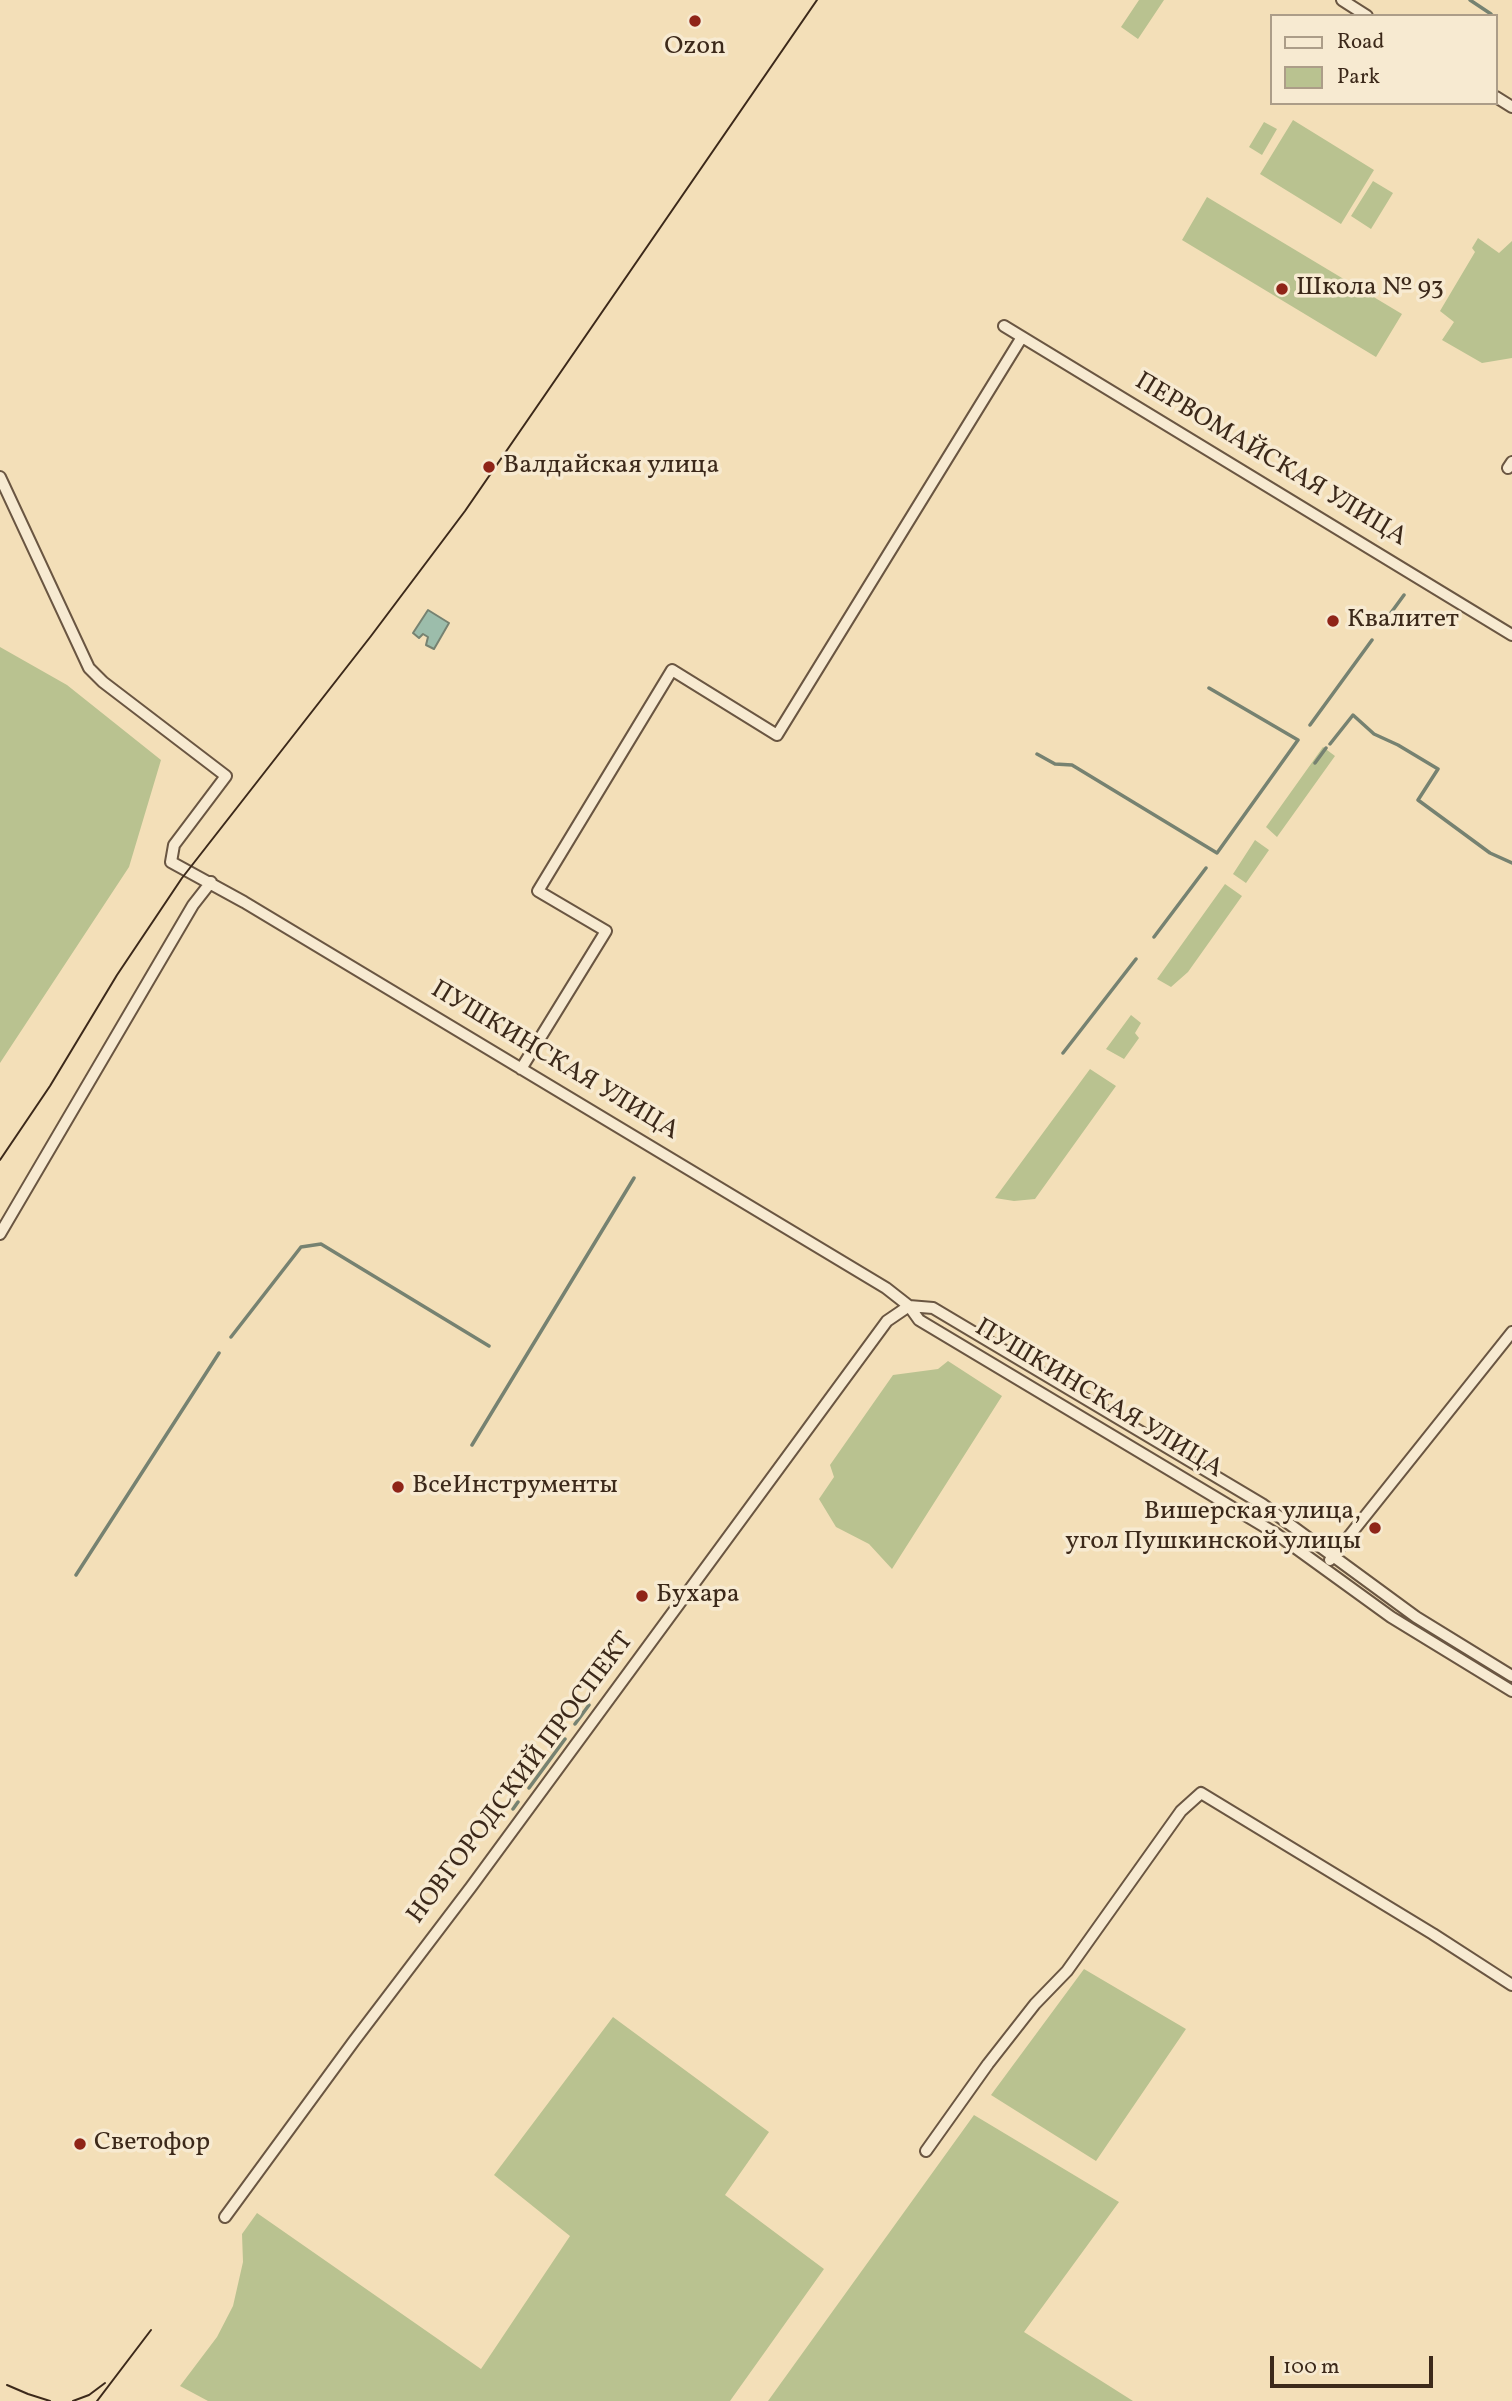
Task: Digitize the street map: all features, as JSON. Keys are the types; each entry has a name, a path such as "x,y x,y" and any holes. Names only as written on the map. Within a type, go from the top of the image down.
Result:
{"street":[{"path":"1342,0 1364,14"},
{"name":"ПЕРВОМАЙСКАЯ УЛИЦА","path":"1004,326 1512,635"},
{"path":"521,1069 606,931 538,891 672,670 777,735 1022,337"},
{"name":"ПУШКИНСКАЯ УЛИЦА","path":"0,477 89,668 103,682 226,776 174,845 171,862 211,882 886,1288 909,1306 919,1320 1275,1533 1407,1628 1512,1691"},
{"path":"0,1234 193,905 211,882"},
{"name":"ПУШКИНСКАЯ УЛИЦА","path":"909,1306 933,1307 1262,1504 1416,1617 1512,1676"},
{"name":"НОВГОРОДСКИЙ ПРОСПЕКТ","path":"225,2217 887,1321 895,1313 909,1306"},
{"path":"1324,1569 1512,1332"},
{"path":"926,2151 1035,2004 1067,1971 1181,1811 1200,1793 1512,1985"}],"green space":[{"path":"1139,0 1164,0 1138,39 1121,27"},
{"path":"1293,120 1374,170 1341,224 1260,174"},
{"path":"1264,122 1277,129 1262,155 1249,147"},
{"path":"1373,181 1393,193 1371,229 1351,216"},
{"path":"1207,197 1402,314 1376,357 1182,240"},
{"path":"1478,238 1499,253 1512,241 1512,358 1482,363 1442,340 1454,322 1440,311 1475,252 1472,248"},
{"path":"0,647 67,685 161,760 129,867 0,1063"},
{"path":"1323,747 1335,756 1277,837 1266,827"},
{"path":"1255,840 1269,850 1246,883 1233,874"},
{"path":"1225,884 1242,896 1188,972 1171,987 1157,979"},
{"path":"1131,1015 1141,1023 1135,1033 1139,1038 1124,1059 1106,1049"},
{"path":"1090,1069 1116,1086 1035,1199 1014,1201 995,1198"},
{"path":"948,1361 1002,1396 892,1569 869,1544 836,1527 819,1499 834,1477 830,1465 893,1375 938,1369"},
{"path":"1084,1969 1186,2029 1096,2161 991,2095"},
{"path":"613,2017 769,2132 725,2195 824,2269 730,2401 208,2401 180,2386 217,2337 233,2306 243,2262 242,2234 257,2213 481,2369 570,2236 494,2175"},
{"path":"974,2115 1119,2202 1024,2332 1133,2401 768,2401"}],"shaded area":[{"path":"428,610 449,623 434,649 426,645 428,637 423,634 419,638 413,633"}],"waterway":[{"path":"1470,0 1491,14"},
{"path":"1382,625 1404,595"},
{"path":"1310,725 1372,640"},
{"path":"1037,754 1055,764 1072,765 1217,853 1298,740 1209,688"},
{"path":"1330,744 1353,715 1374,734 1438,769 1418,800 1490,853 1512,863"},
{"path":"1315,763 1326,748"},
{"path":"1154,937 1206,868"},
{"path":"1063,1053 1136,959"},
{"path":"472,1445 634,1178"},
{"path":"231,1337 301,1247 321,1244 489,1346"},
{"path":"76,1575 219,1353"},
{"path":"575,1724 589,1705"},
{"path":"529,1788 565,1739"},
{"path":"513,1809 518,1802"}],"tram line":[{"path":"0,1160 182,878 465,511 817,0"},
{"path":"97,2401 151,2330"},
{"path":"73,2401 89,2395 105,2383"},
{"path":"7,2385 50,2401"}],"place":[{"name":"Ozon","path":"695,21"},
{"name":"Школа № 93","path":"1282,289"},
{"name":"Валдайская улица","path":"489,467"},
{"name":"Квалитет","path":"1333,621"},
{"name":"ВсеИнструменты","path":"398,1487"},
{"name":"Вишерская улица, угол Пушкинской улицы","path":"1375,1528"},
{"name":"Бухара","path":"642,1596"},
{"name":"Светофор","path":"80,2144"}]}
